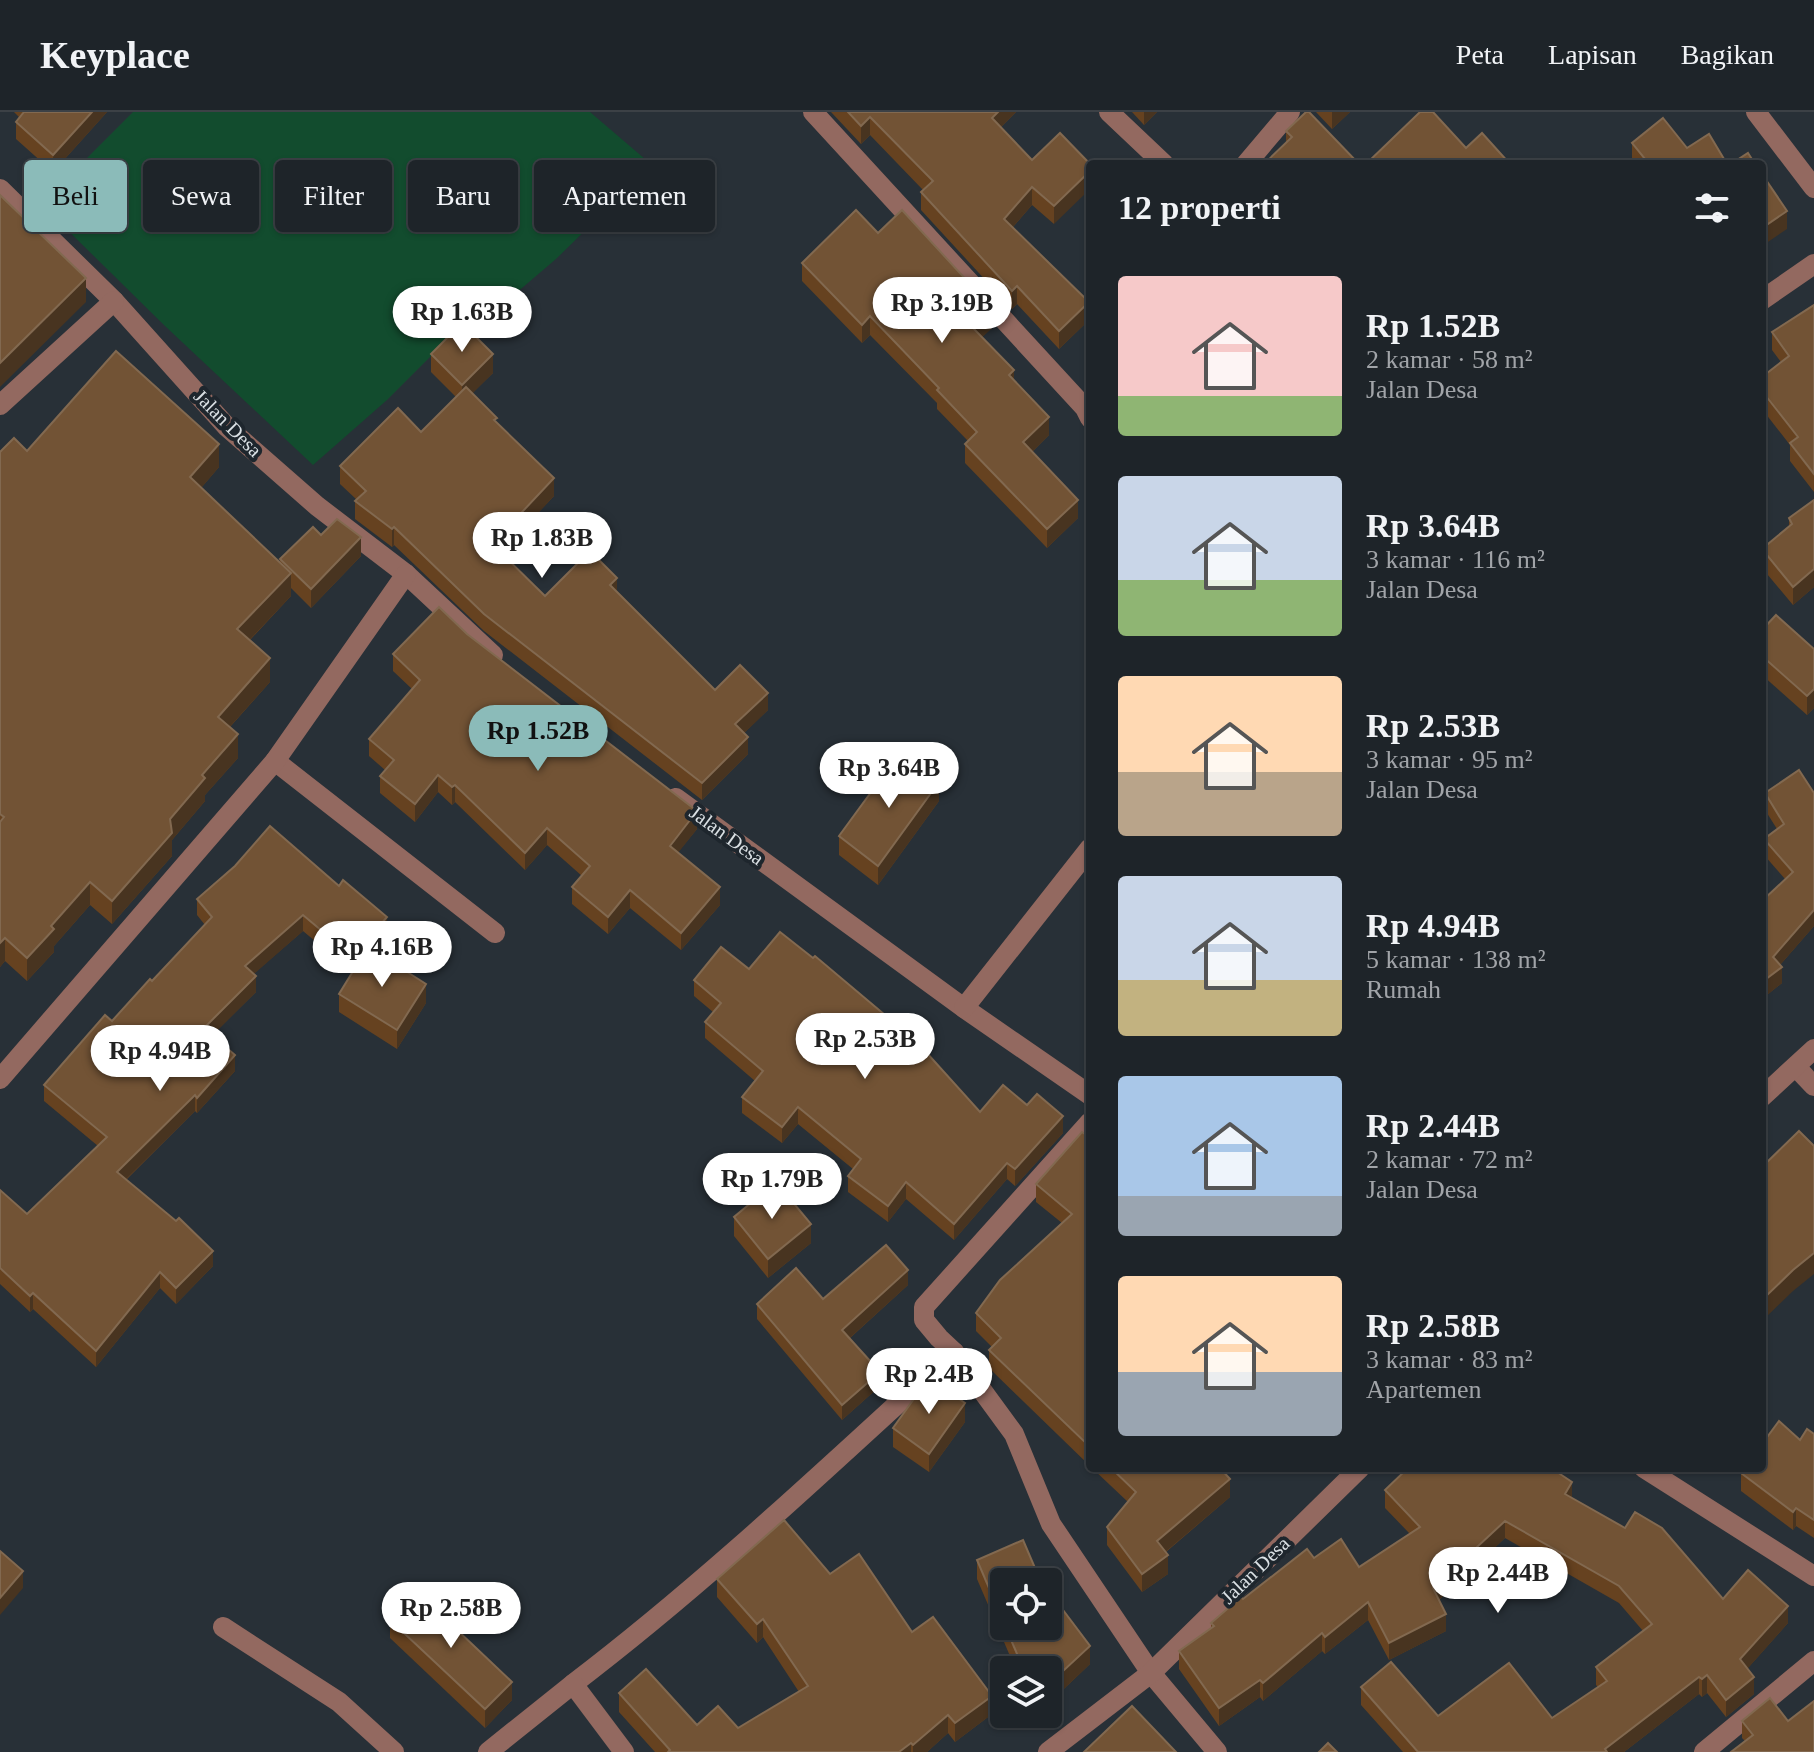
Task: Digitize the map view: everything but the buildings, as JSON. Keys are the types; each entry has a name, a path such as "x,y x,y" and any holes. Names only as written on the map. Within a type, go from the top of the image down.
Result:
{"street":[{"path":"813,112 1086,410"},
{"path":"1109,112 1160,160"},
{"path":"1249,160 1290,112"},
{"path":"1756,112 1814,188"},
{"name":"Jalan Desa","path":"0,189 114,301 227,427 317,506 406,574 475,641 511,669"},
{"path":"1766,297 1814,264"},
{"path":"0,405 114,301"},
{"path":"0,1079 275,761 406,574"},
{"path":"275,761 495,933"},
{"name":"Jalan Desa","path":"666,790 964,1008 1086,1092"},
{"path":"964,1008 1086,853"},
{"path":"1766,1093 1814,1049"},
{"path":"1796,1067 1814,1086"},
{"path":"1086,1126 924,1307 924,1320 954,1352 1014,1434 1051,1524 1151,1673 1217,1752"},
{"path":"488,1752 629,1641 784,1508 954,1352"},
{"name":"Jalan Desa","path":"1048,1752 1151,1673 1356,1472"},
{"path":"1650,1472 1814,1576"},
{"path":"223,1627 339,1702 394,1752"},
{"path":"1704,1752 1814,1661"},
{"path":"573,1684 624,1752"}],"green space":[{"path":"133,112 590,112 646,160 534,160 534,232 584,232 515,294 463,324 387,400 313,465 69,232 127,232 127,160 85,160"}]}
